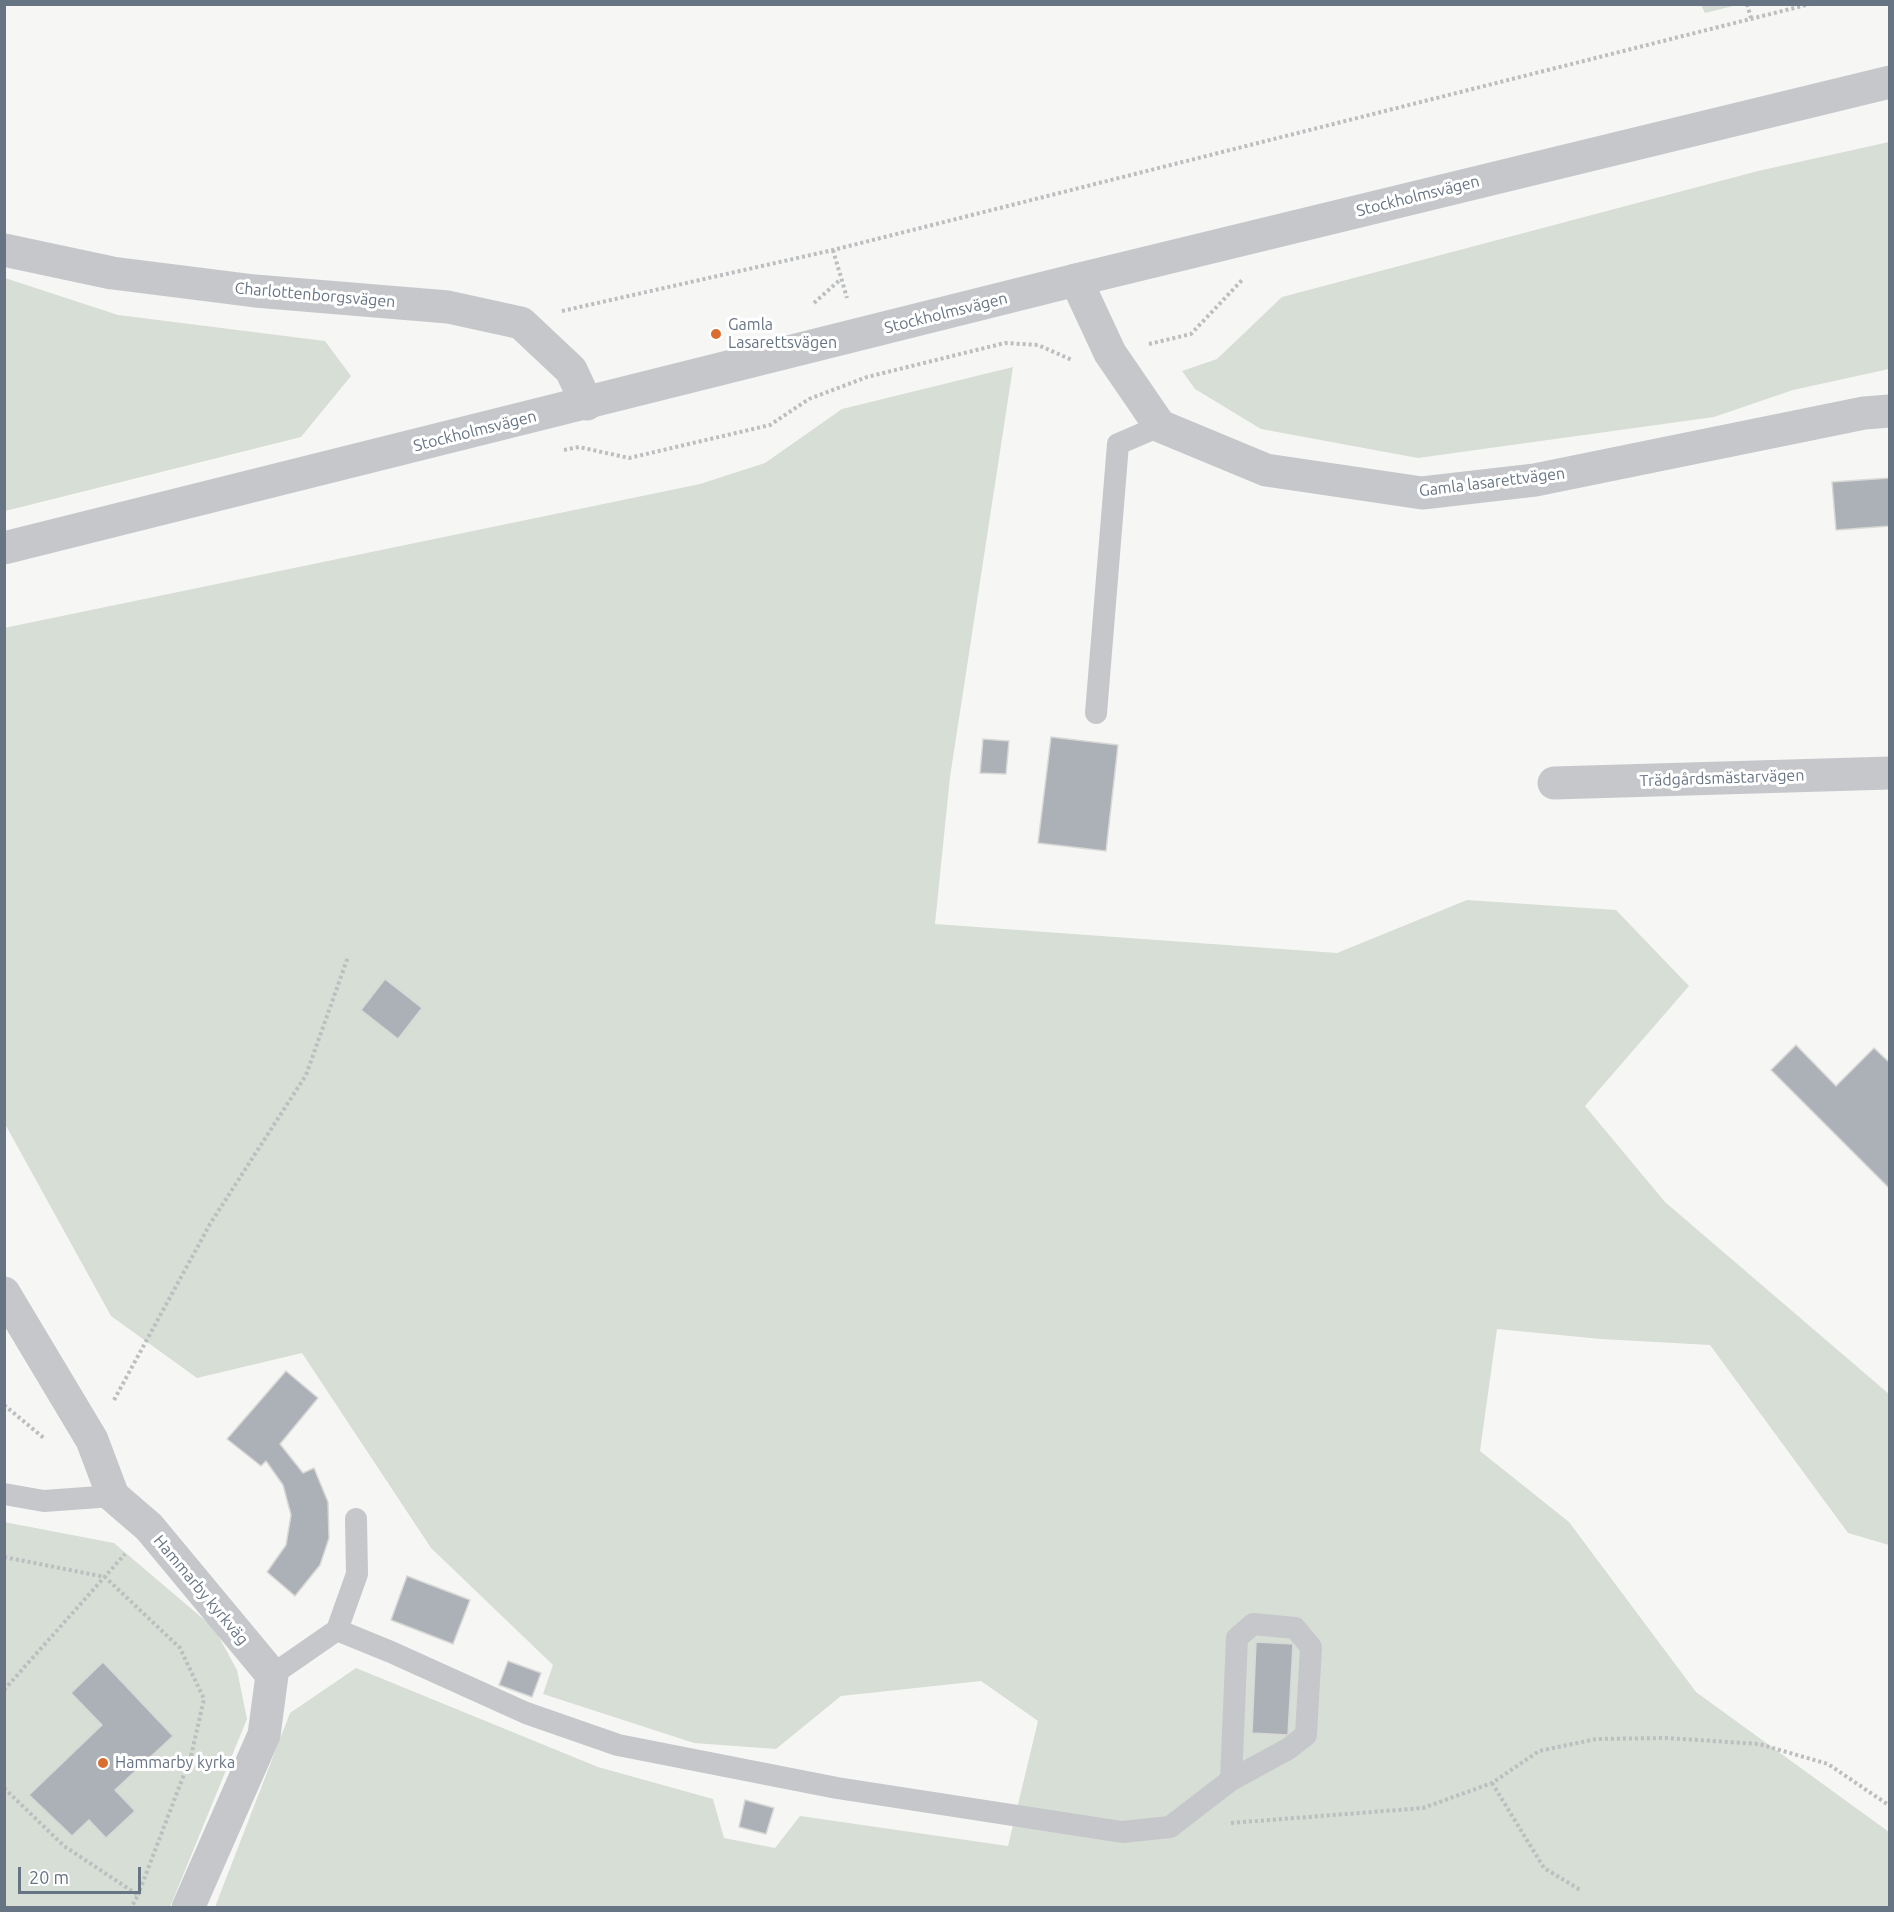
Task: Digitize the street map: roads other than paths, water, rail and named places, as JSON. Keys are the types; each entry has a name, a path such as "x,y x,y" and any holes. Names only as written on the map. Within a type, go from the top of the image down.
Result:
{"street":[{"name":"Stockholmsvägen","path":"4,548 1076,280 1890,82"},
{"name":"Charlottenborgsvägen","path":"4,250 112,273 255,291 448,307 521,323 571,370 587,404"},
{"path":"1076,280 1110,353 1160,426"},
{"name":"Gamla lasarettvägen","path":"1160,426 1266,470 1422,493 1535,480 1864,413 1890,411"},
{"name":"Trädgårdsmästarvägen","path":"1554,783 1890,773"},
{"name":"Hammarby kyrkväg","path":"4,1293 92,1440 113,1496 149,1527 272,1675"},
{"path":"188,1908 264,1735 272,1675"}],"lane":[{"path":"1096,713 1118,444 1160,426"},
{"path":"4,1494 44,1501 113,1496"},
{"path":"272,1675 337,1630 357,1574 356,1519"},
{"path":"337,1630 526,1713 618,1745 837,1788 1122,1832 1170,1827 1231,1780 1288,1749 1306,1735 1311,1647 1295,1628 1253,1624 1237,1638 1231,1780"}],"place":[{"name":"Gamla Lasarettsvägen","path":"716,334"},
{"name":"Hammarby kyrka","path":"103,1763"}]}
